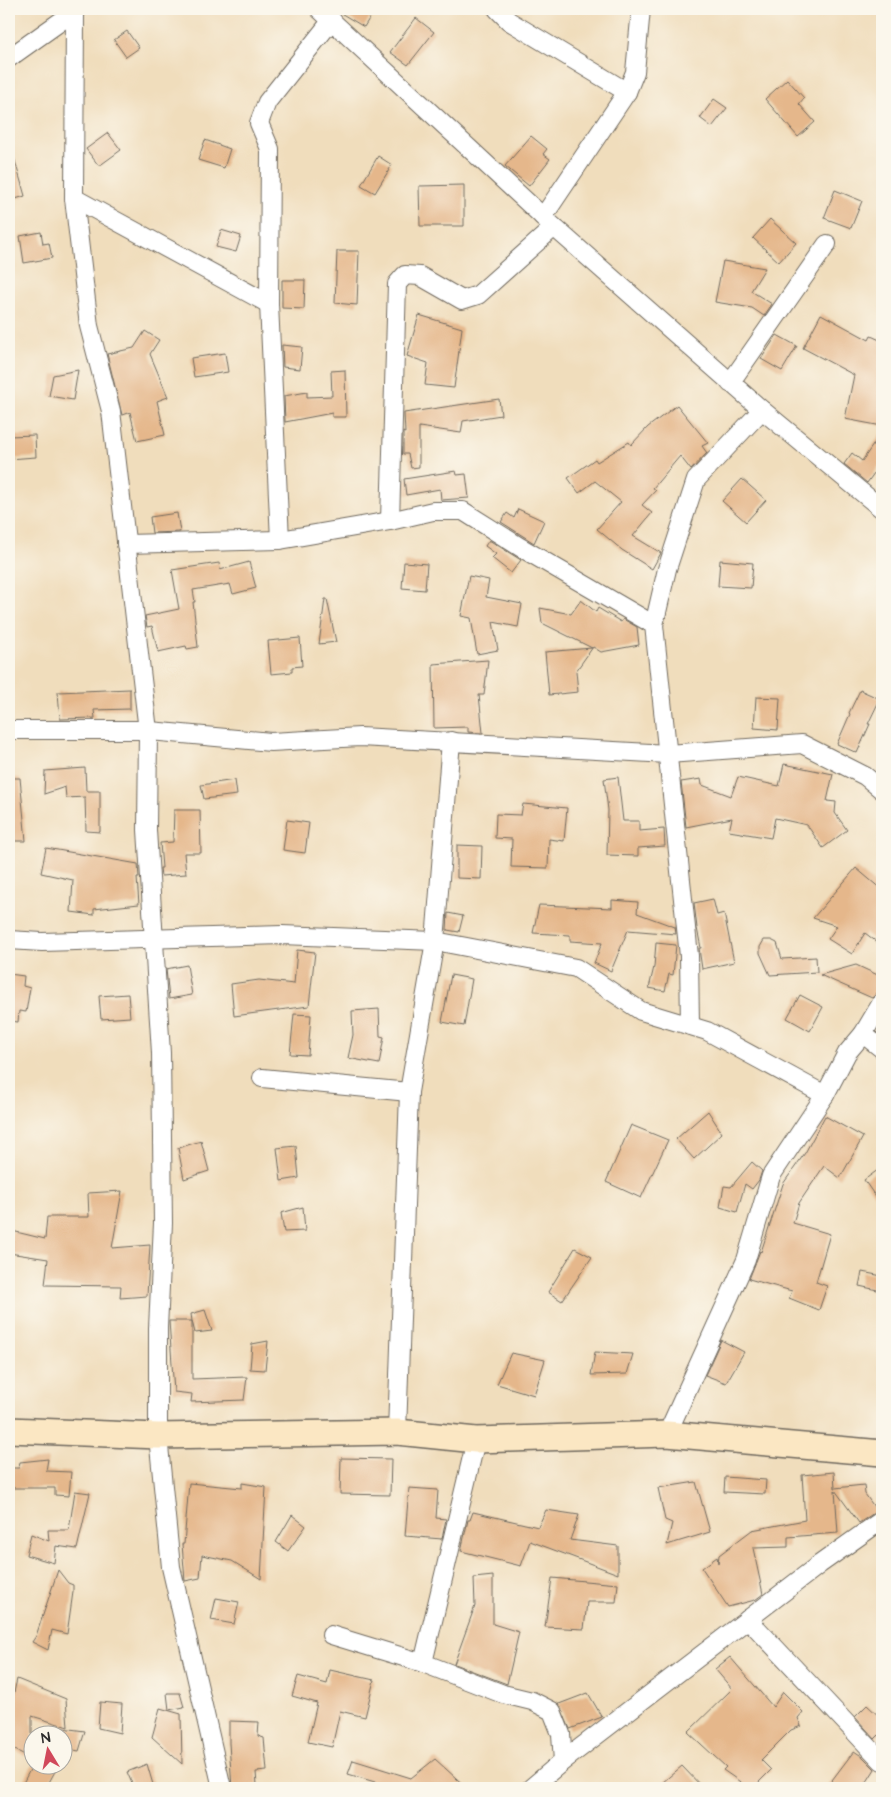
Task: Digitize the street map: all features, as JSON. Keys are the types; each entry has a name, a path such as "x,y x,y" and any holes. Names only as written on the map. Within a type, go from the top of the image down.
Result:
{"street":[{"path":"497,9 509,21 627,92"},
{"path":"390,520 397,284 405,275 420,276 462,300 478,295 548,222 627,92 635,72 641,9"},
{"path":"9,58 76,10"},
{"path":"76,10 74,198 89,326 111,411 148,731 147,830 161,1053 163,1223 158,1328 158,1436 171,1567 222,1788"},
{"path":"280,540 269,304 270,149 259,123 267,102 325,14 548,222 730,383 882,509"},
{"path":"74,198 269,304"},
{"path":"730,383 827,244"},
{"path":"690,1026 689,956 654,625 667,569 696,480 762,410"},
{"path":"126,544 280,540 433,511 463,511 520,547 654,625"},
{"path":"9,730 148,731 271,742 360,737 668,754 802,744 865,776 882,790"},
{"path":"397,1432 409,1092 435,941 451,741"},
{"path":"9,940 42,942 282,935 435,941 576,968 641,1011 707,1031 826,1095"},
{"path":"667,1434 746,1260 771,1176 826,1095 847,1053 863,1034 882,1002"},
{"path":"863,1034 882,1049"},
{"path":"262,1078 409,1092"},
{"path":"9,1430 158,1436 397,1432 476,1440 667,1434 882,1453"},
{"path":"423,1663 476,1440"},
{"path":"531,1788 563,1761 748,1619 882,1520"},
{"path":"748,1619 882,1761"},
{"path":"331,1635 423,1663 503,1694 532,1701 552,1711 561,1734 563,1761"}],"building":[{"path":"334,9 375,9 364,27"},
{"path":"416,18 434,32 408,65 390,52"},
{"path":"127,31 139,48 126,57 114,40"},
{"path":"787,79 804,98 799,104 815,122 798,137 765,99"},
{"path":"714,99 727,108 712,127 700,118"},
{"path":"108,133 121,150 99,166 86,149"},
{"path":"531,136 547,149 543,154 550,159 529,186 505,166"},
{"path":"205,140 230,149 224,168 198,160"},
{"path":"9,154 13,154 25,196 9,201"},
{"path":"378,156 392,165 375,193 361,185"},
{"path":"464,185 464,226 420,226 419,186"},
{"path":"835,190 862,201 851,228 824,218"},
{"path":"770,219 796,243 779,262 753,238"},
{"path":"221,230 241,236 236,252 216,247"},
{"path":"41,232 43,244 49,243 52,258 24,263 20,236"},
{"path":"337,251 359,251 357,305 335,303"},
{"path":"723,261 765,268 751,291 772,304 764,316 752,308 715,302"},
{"path":"282,280 305,280 304,309 282,308"},
{"path":"821,314 869,340 871,336 882,341 882,426 845,419 854,375 803,348"},
{"path":"419,315 462,328 454,388 425,385 428,363 407,356"},
{"path":"145,331 159,340 150,354 168,397 157,401 165,435 137,441 130,412 122,415 107,354 134,348"},
{"path":"777,335 797,346 782,371 761,359"},
{"path":"282,345 302,347 300,369 283,367"},
{"path":"225,353 228,372 194,377 191,358"},
{"path":"78,370 73,400 49,396 53,375"},
{"path":"345,370 346,417 332,417 332,413 285,422 284,396 307,392 307,397 332,396 331,371"},
{"path":"499,399 501,415 463,421 461,433 419,427 419,467 411,468 408,454 403,454 404,413"},
{"path":"677,405 708,443 702,446 707,453 691,470 680,456 653,488 656,490 642,505 652,513 633,536 661,553 652,569 622,550 597,529 621,502 595,481 579,493 568,478 595,459 597,462 629,442 631,445 648,427"},
{"path":"882,432 882,462 867,483 844,464 852,453 862,461"},
{"path":"35,435 36,457 9,459 9,436"},
{"path":"456,471 457,475 466,474 469,498 441,500 440,489 406,495 404,479"},
{"path":"742,479 766,500 746,522 722,501"},
{"path":"518,509 544,521 534,543 501,522 507,513 514,518"},
{"path":"177,513 180,532 152,533 150,517"},
{"path":"489,540 521,560 511,573 492,558 496,554 485,546"},
{"path":"720,560 753,563 751,588 718,586"},
{"path":"249,562 256,588 233,594 230,584 193,590 198,647 187,649 186,646 158,652 152,626 147,627 145,616 179,609 172,570 219,563 220,570"},
{"path":"404,562 427,564 425,590 402,588"},
{"path":"469,576 489,580 486,597 522,604 518,627 493,622 498,650 477,654 471,618 461,616"},
{"path":"325,599 327,599 336,642 319,644"},
{"path":"581,600 596,612 598,608 621,622 623,619 637,627 639,645 601,652 593,647 576,671 578,692 549,695 545,652 592,648 542,623 540,608 571,614"},
{"path":"300,638 302,666 292,667 292,672 271,674 268,641"},
{"path":"488,660 484,695 479,695 483,733 468,732 468,727 434,728 433,664"},
{"path":"130,689 130,709 94,710 95,718 60,719 58,692"},
{"path":"860,690 880,699 857,753 837,744"},
{"path":"756,697 780,698 778,730 754,728"},
{"path":"784,764 833,774 827,801 836,802 835,813 847,830 823,848 807,825 775,818 771,838 729,831 732,818 686,827 681,782 701,779 702,785 731,796 738,777 779,786"},
{"path":"85,768 86,791 100,791 100,832 86,831 85,797 66,798 65,787 44,794 45,771"},
{"path":"618,777 623,821 639,821 639,831 664,829 665,846 638,848 638,856 607,855 608,810 604,779"},
{"path":"9,778 20,778 26,841 10,841"},
{"path":"235,780 237,795 204,799 201,785"},
{"path":"523,804 567,808 564,841 549,839 548,868 511,867 512,839 495,838 496,814 521,815"},
{"path":"174,810 200,810 201,853 184,853 186,874 161,876 160,843 173,842"},
{"path":"287,820 309,823 305,853 283,850"},
{"path":"457,845 482,846 481,879 457,878"},
{"path":"46,848 138,864 139,904 94,909 94,915 71,912 73,880 41,873"},
{"path":"856,868 882,890 882,946 865,933 852,954 828,939 837,926 813,918"},
{"path":"713,899 717,915 724,913 734,962 702,969 699,948 701,948 694,903"},
{"path":"612,900 638,902 637,913 675,927 676,934 628,930 611,971 594,963 602,943 570,941 570,935 533,933 539,905 612,908"},
{"path":"448,913 463,916 459,932 447,930"},
{"path":"764,940 771,940 777,943 782,959 816,957 817,972 770,975 760,953 760,947"},
{"path":"656,943 676,945 673,975 669,974 665,991 649,988 654,967"},
{"path":"297,950 315,952 309,1006 234,1016 231,984 259,980 294,984"},
{"path":"187,965 192,995 169,999 166,969"},
{"path":"856,965 882,977 882,983 878,992 872,998 820,975"},
{"path":"9,974 24,976 23,986 30,988 26,1012 19,1011 18,1022 9,1021"},
{"path":"451,975 472,979 464,1026 442,1022"},
{"path":"128,994 130,1017 101,1019 99,996"},
{"path":"800,995 823,1007 810,1031 787,1018"},
{"path":"379,1009 380,1036 384,1037 379,1064 348,1058 353,1035 352,1011"},
{"path":"294,1014 311,1015 308,1055 290,1054"},
{"path":"708,1111 722,1133 694,1159 676,1139"},
{"path":"825,1116 863,1137 840,1178 824,1166 799,1203 793,1223 830,1234 816,1282 827,1286 819,1310 789,1298 792,1291 749,1279 761,1252 783,1184 805,1153"},
{"path":"631,1125 668,1140 641,1198 606,1182"},
{"path":"201,1141 209,1171 184,1179 178,1148"},
{"path":"296,1146 299,1178 281,1181 277,1148"},
{"path":"752,1162 762,1171 759,1180 752,1189 745,1184 737,1212 720,1207 724,1186 731,1187"},
{"path":"882,1167 882,1206 864,1180"},
{"path":"122,1191 112,1248 150,1245 147,1296 120,1298 121,1286 45,1285 48,1259 9,1253 12,1231 45,1239 47,1217 89,1217 88,1193"},
{"path":"303,1207 305,1231 284,1232 281,1213"},
{"path":"575,1248 592,1257 562,1301 548,1292"},
{"path":"862,1272 882,1276 882,1291 859,1286"},
{"path":"205,1310 212,1331 195,1333 191,1314"},
{"path":"169,1321 192,1321 192,1379 247,1377 244,1400 191,1402 192,1394 174,1392"},
{"path":"721,1340 744,1352 726,1383 705,1375"},
{"path":"268,1341 265,1370 250,1369 252,1344"},
{"path":"595,1352 633,1354 627,1374 591,1375"},
{"path":"511,1353 545,1360 534,1395 497,1384"},
{"path":"341,1458 391,1459 390,1495 340,1494"},
{"path":"48,1459 46,1471 71,1472 69,1496 55,1495 55,1488 9,1488 9,1468 19,1468 20,1462"},
{"path":"834,1472 835,1488 864,1485 865,1494 877,1511 859,1523 835,1490 838,1533 788,1537 788,1547 753,1548 763,1594 755,1600 728,1607 702,1568 717,1557 718,1563 719,1555 752,1530 805,1520 802,1475"},
{"path":"725,1477 766,1480 765,1494 724,1492"},
{"path":"696,1482 710,1532 667,1545 672,1523 665,1520 658,1488"},
{"path":"189,1483 242,1488 242,1483 266,1487 261,1579 232,1561 202,1555 200,1578 185,1581 182,1544 184,1544"},
{"path":"409,1488 438,1490 436,1518 446,1519 442,1539 405,1536"},
{"path":"75,1491 90,1493 77,1549 56,1546 54,1563 26,1555 31,1534 49,1541 48,1530 69,1530"},
{"path":"546,1510 579,1515 570,1540 618,1546 618,1574 530,1541 521,1566 461,1551 468,1520 470,1520 473,1512 538,1527"},
{"path":"292,1515 306,1526 288,1551 276,1542"},
{"path":"58,1570 68,1583 73,1585 73,1592 67,1634 52,1630 48,1650 32,1642 36,1636"},
{"path":"493,1576 493,1624 519,1632 507,1684 454,1664 475,1606 474,1578"},
{"path":"552,1578 618,1584 616,1602 587,1602 584,1629 545,1627"},
{"path":"216,1598 239,1602 234,1624 211,1620"},
{"path":"730,1657 773,1707 783,1692 803,1712 798,1718 801,1726 791,1730 761,1760 771,1770 753,1788 749,1788 723,1770 726,1767 688,1732 732,1689 715,1669"},
{"path":"330,1670 374,1680 365,1717 340,1711 332,1747 308,1742 317,1703 292,1696 298,1676 327,1684"},
{"path":"17,1679 66,1699 68,1724 58,1724 32,1716 32,1724 22,1724 22,1754 9,1747 9,1715"},
{"path":"167,1693 180,1693 184,1707 169,1710"},
{"path":"588,1693 602,1717 570,1729 559,1704"},
{"path":"100,1702 122,1704 120,1733 98,1728"},
{"path":"867,1705 882,1719 882,1732 875,1739 855,1717"},
{"path":"160,1708 181,1714 182,1764 152,1737"},
{"path":"229,1721 259,1722 258,1736 264,1738 267,1771 256,1772 257,1785 232,1788"},
{"path":"72,1729 85,1731 79,1751 72,1750"},
{"path":"854,1751 875,1769 863,1788 826,1788"},
{"path":"435,1759 467,1788 395,1788 348,1774 353,1760 411,1778"},
{"path":"147,1764 154,1788 134,1788 127,1772"},
{"path":"682,1766 703,1788 656,1788"},
{"path":"28,1774 54,1774 46,1788 37,1788 23,1783"}]}
